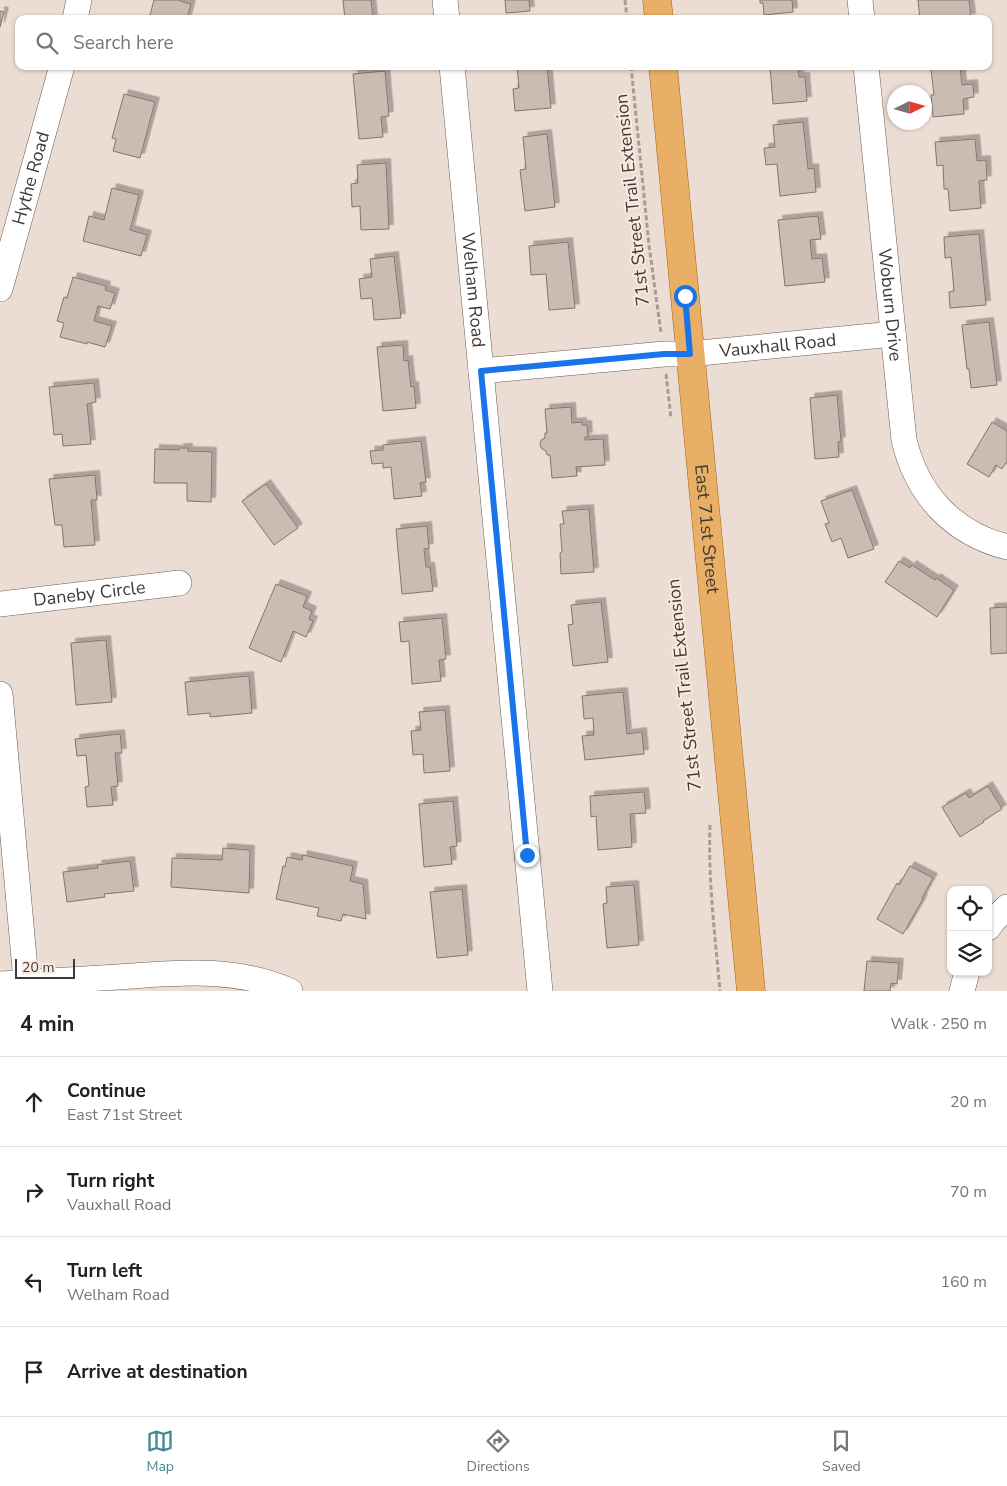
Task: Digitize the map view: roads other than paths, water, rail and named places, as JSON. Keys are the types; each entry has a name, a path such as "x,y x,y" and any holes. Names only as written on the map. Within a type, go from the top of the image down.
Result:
{"main road":[{"path":"657,0 659,15"},
{"name":"East 71st Street","path":"663,70 750,991"}],"street":[{"path":"76,15 79,0"},
{"path":"445,0 447,15"},
{"path":"860,0 862,15"},
{"name":"Hythe Road","path":"0,289 61,70"},
{"name":"Welham Road","path":"452,70 540,991"},
{"name":"Woburn Drive","path":"866,70 904,440 909,458 916,476 931,499 945,513 975,535 992,543 1007,547"},
{"name":"Vauxhall Road","path":"481,371 664,354 690,354 893,334"},
{"name":"Daneby Circle","path":"0,604 179,583"},
{"path":"0,694 27,987"},
{"path":"992,923 1007,907"},
{"path":"0,984 27,987 182,972 209,972 256,979 290,991"},
{"path":"962,991 966,976"}]}
